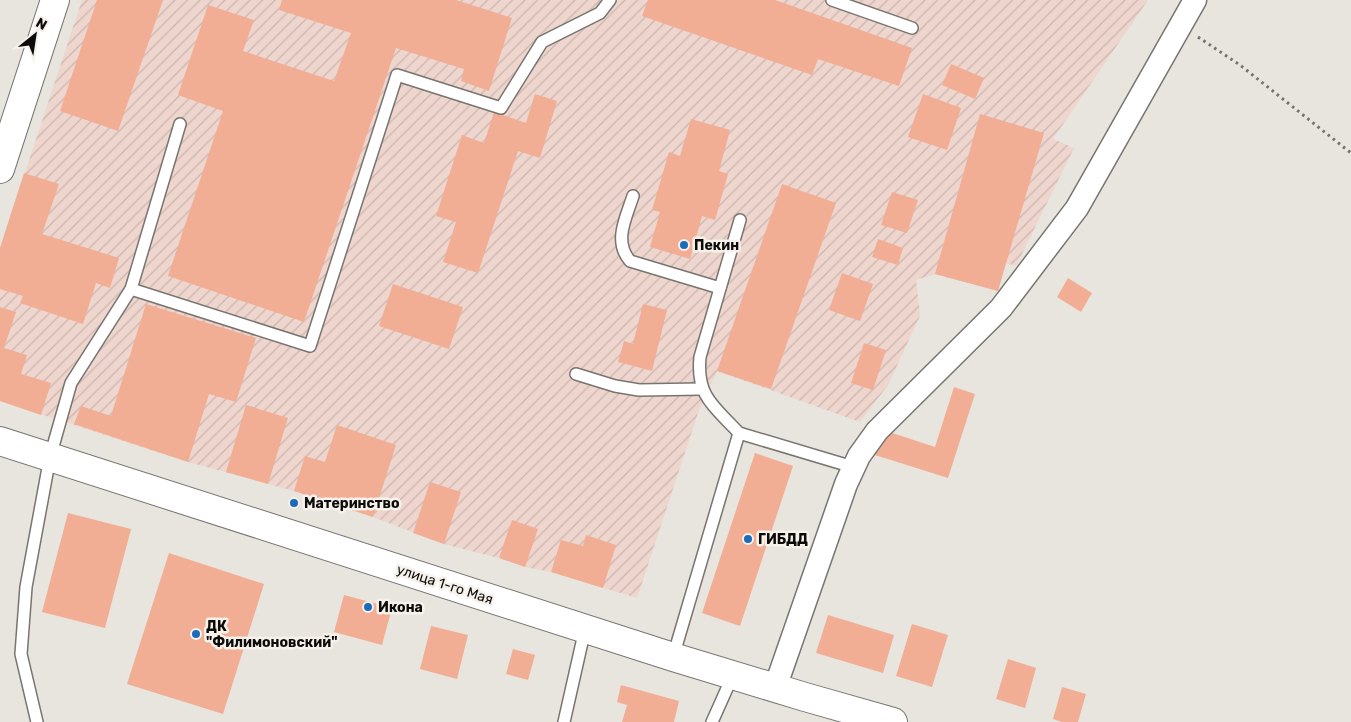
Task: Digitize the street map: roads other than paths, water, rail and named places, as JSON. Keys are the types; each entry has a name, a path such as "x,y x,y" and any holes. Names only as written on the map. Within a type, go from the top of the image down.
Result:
{"street":[{"path":"0,169 55,0"},
{"path":"775,688 853,467 864,448 884,423 1002,308 1071,216 1195,0"},
{"name":"улица 1-го Мая","path":"0,441 673,657 893,722"}],"lane":[{"path":"131,290 310,346 397,75 501,108 542,42 600,13 610,0"},
{"path":"832,0 912,28"},
{"path":"37,722 20,654 26,587 50,457 71,384 131,290 180,124"},
{"path":"632,196 621,236 621,246 624,254 630,260 720,288"},
{"path":"740,220 700,358 699,369 702,388 706,398 739,434 853,467"},
{"path":"576,374 615,386 640,390 702,388"},
{"path":"673,657 739,434"},
{"path":"564,722 585,629"},
{"path":"712,722 733,674"}],"place":[{"name":"Пекин","path":"684,245"},
{"name":"Материнство","path":"294,503"},
{"name":"ГИБДД","path":"748,539"},
{"name":"Икона","path":"368,607"},
{"name":"ДК \"Филимоновский\"","path":"196,634"}]}
